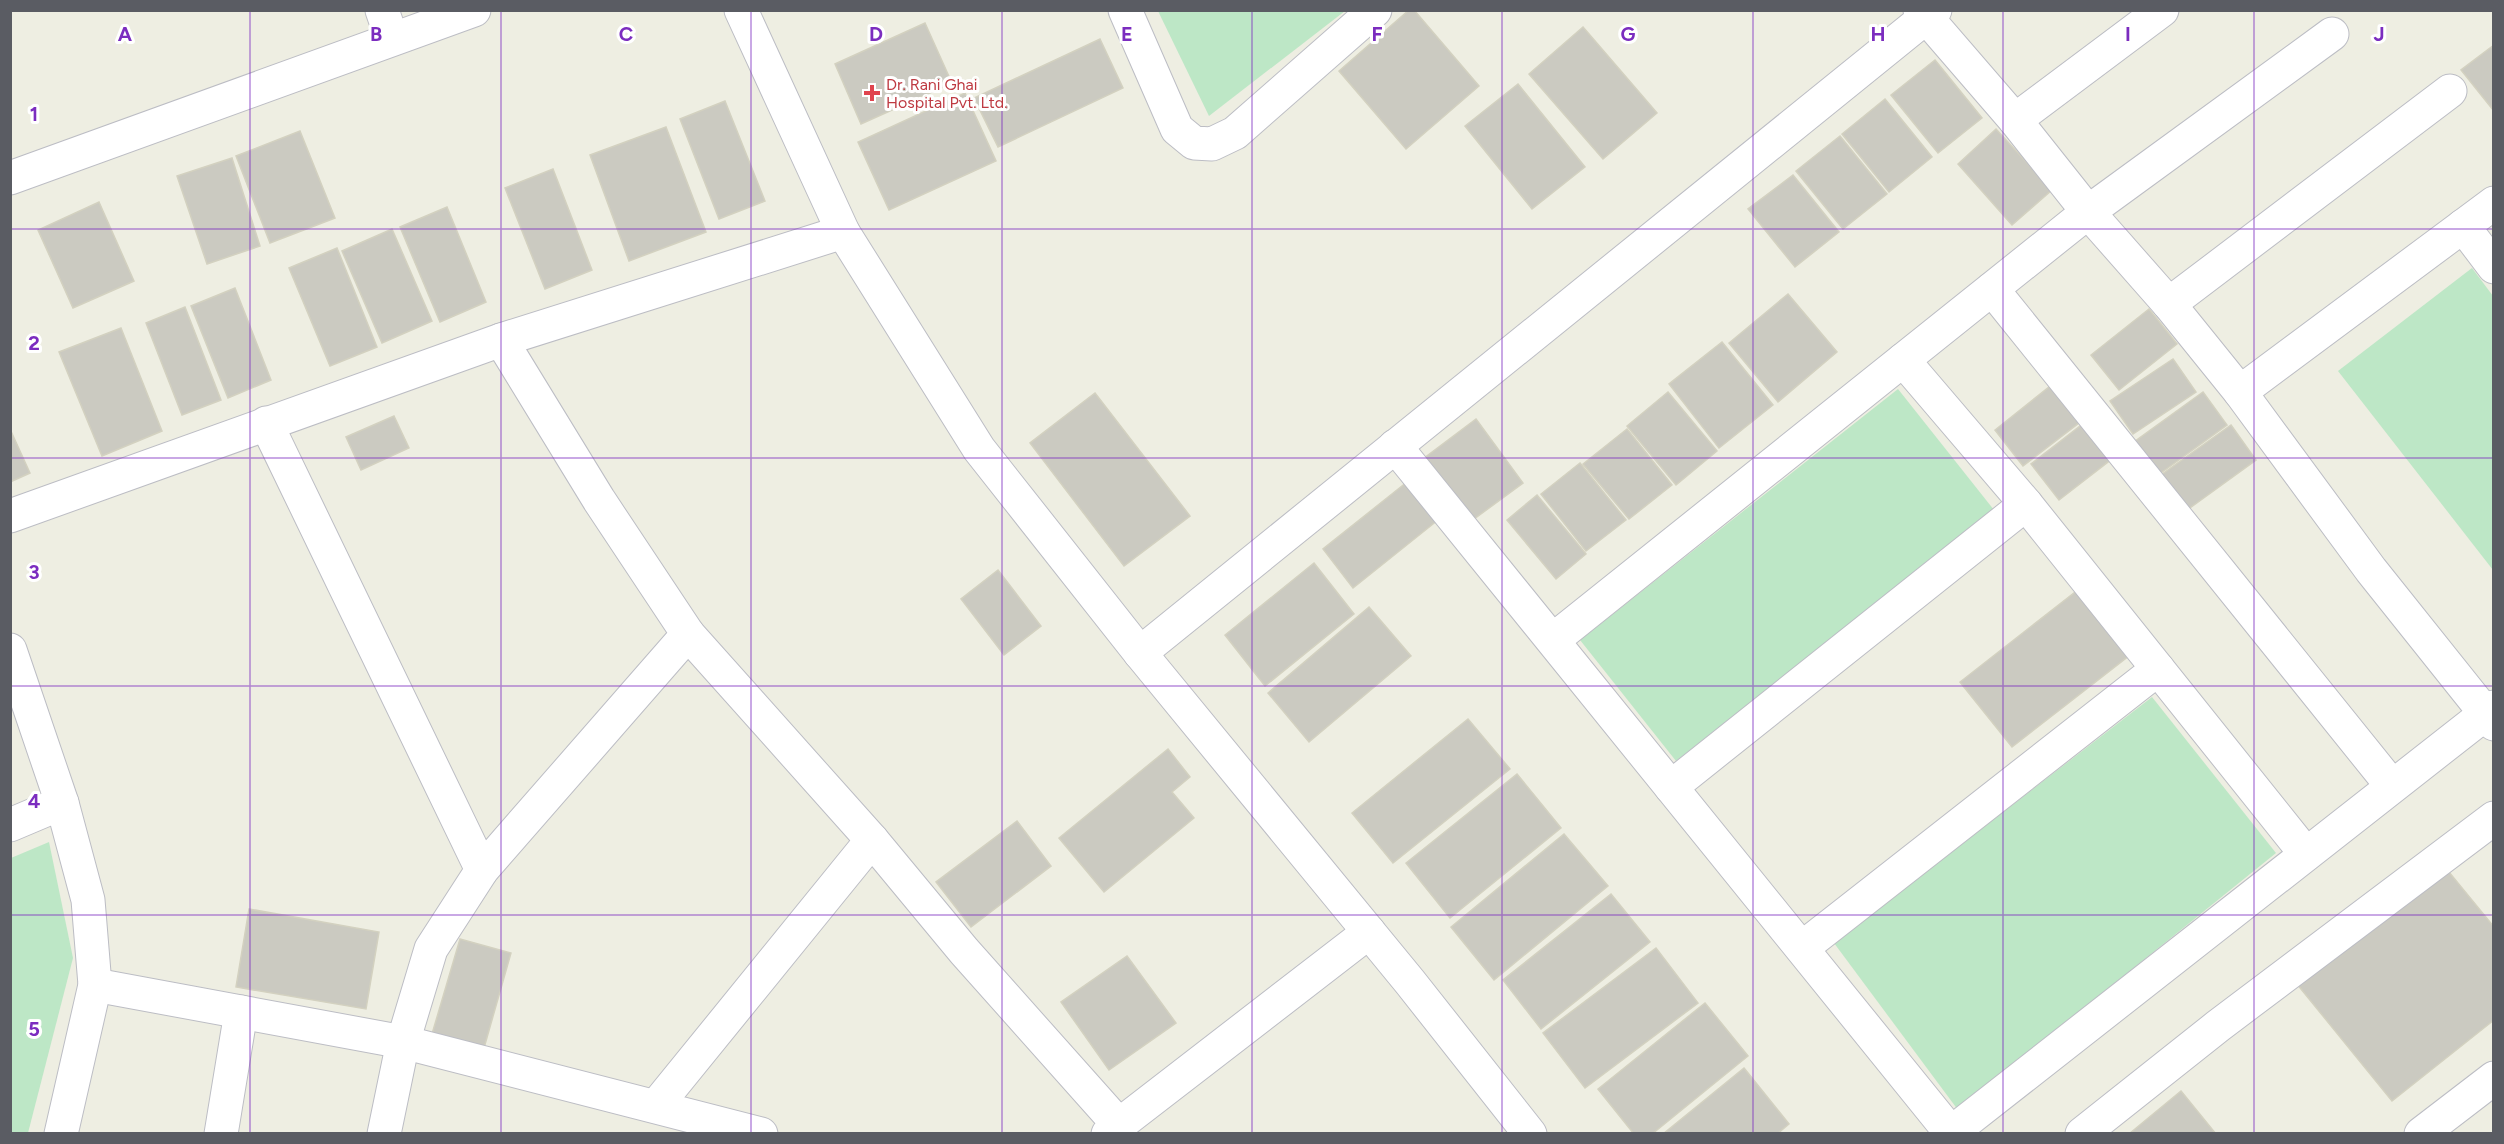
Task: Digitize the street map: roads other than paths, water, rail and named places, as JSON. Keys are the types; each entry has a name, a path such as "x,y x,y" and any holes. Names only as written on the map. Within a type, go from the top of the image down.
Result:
{"street":[{"path":"10,178 387,25 474,10"},
{"path":"741,10 843,232 979,449 1140,653 1370,932 1530,1134"},
{"path":"1125,10 1177,129 1194,143 1212,144 1235,134 1376,10"},
{"path":"2015,120 2162,10"},
{"path":"1140,653 1927,13 2088,212 2169,304 2240,392 2371,570 2491,715 2392,786 1950,1133 1395,446"},
{"path":"1553,640 2088,212 2332,34"},
{"path":"2169,304 2450,91"},
{"path":"2240,392 2493,203"},
{"path":"2463,226 2493,267"},
{"path":"10,516 501,340 843,232"},
{"path":"1992,289 2392,786"},
{"path":"501,340 599,500 688,634 872,840 1114,1129 1370,932"},
{"path":"1903,360 2026,504 2306,854"},
{"path":"266,423 482,870"},
{"path":"1671,787 2026,504"},
{"path":"384,1134 403,1042 431,949 482,870 688,634"},
{"path":"10,650 62,803 88,900 95,985 61,1134"},
{"path":"1802,948 2158,669"},
{"path":"10,825 62,803"},
{"path":"2082,1134 2218,1026 2493,818"},
{"path":"656,1106 872,840"},
{"path":"95,985 403,1042 761,1134"},
{"path":"221,1134 241,1012"},
{"path":"2421,1134 2493,1078"}],"place":[{"name":"Dr. Rani Ghai Hospital Pvt. Ltd.","path":"872,93"}]}
